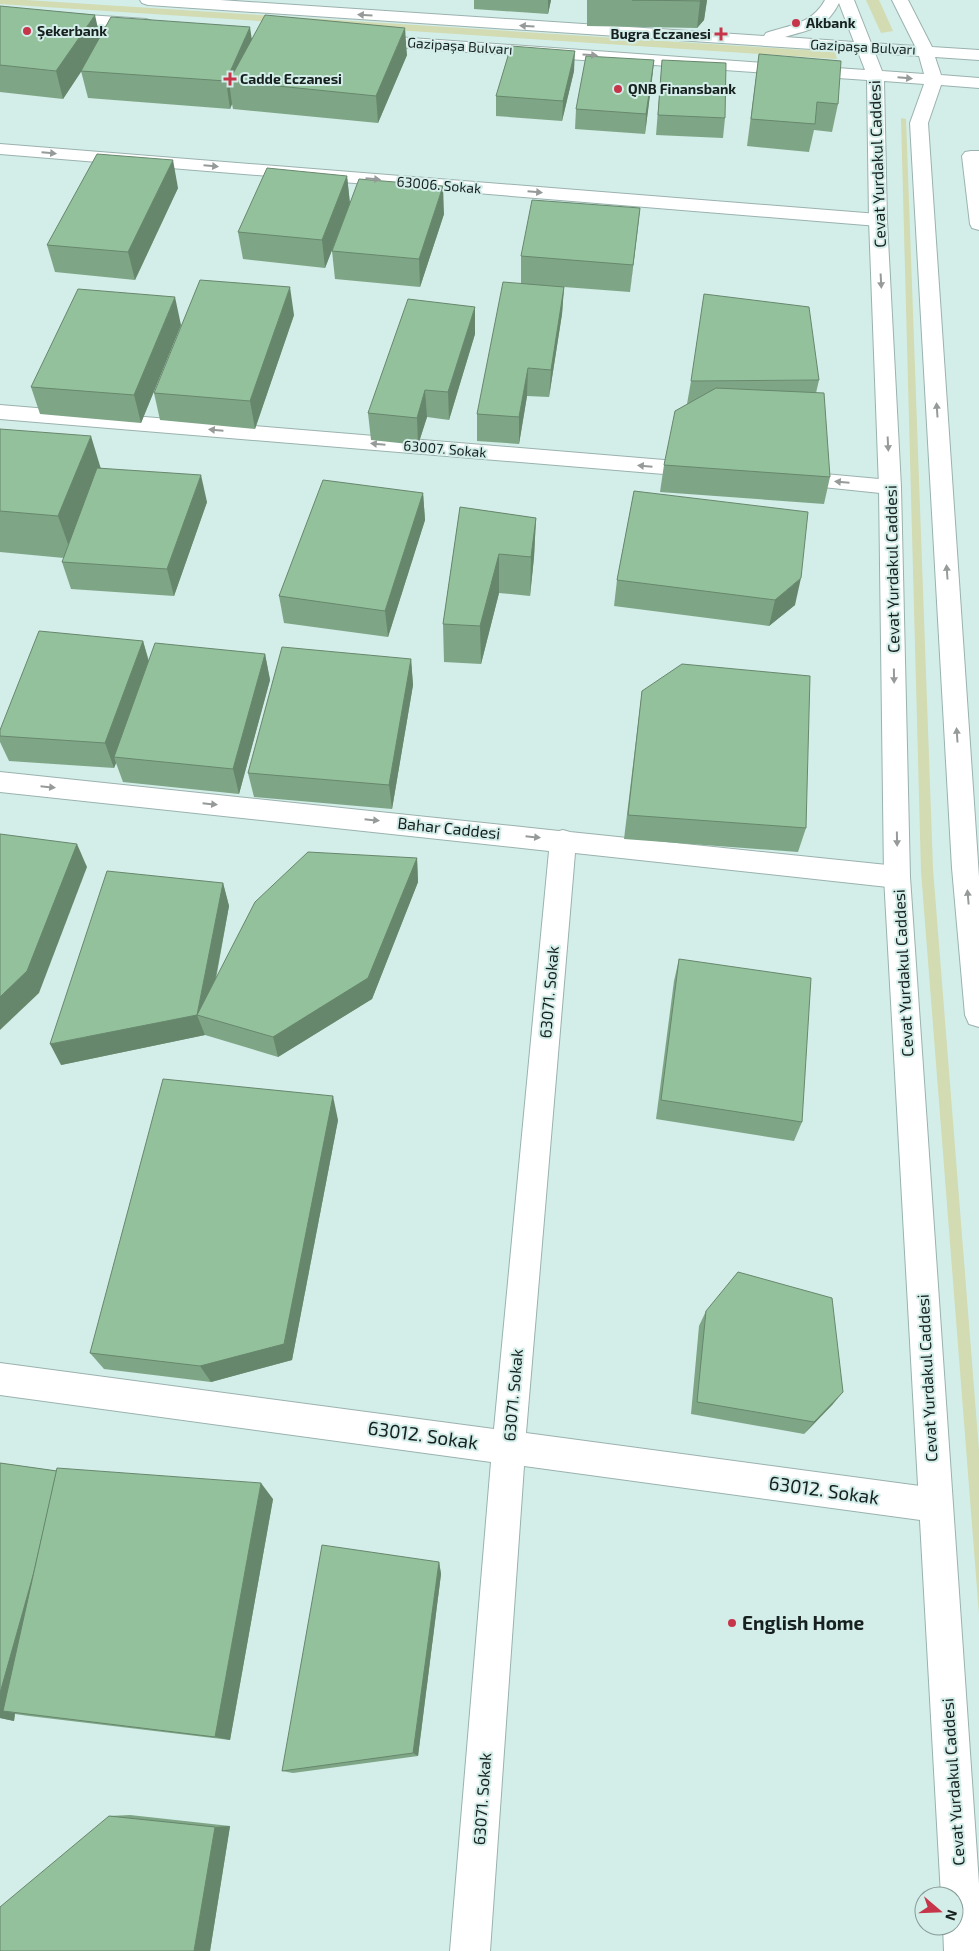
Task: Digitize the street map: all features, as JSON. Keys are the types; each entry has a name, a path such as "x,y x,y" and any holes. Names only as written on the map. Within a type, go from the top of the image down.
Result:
{"main road":[{"name":"Gazipaşa Bulvarı","path":"148,0 979,55"},
{"path":"751,41 785,33 813,23 825,15 833,0"},
{"name":"Cevat Yurdakul Caddesi","path":"846,0 866,47 875,75 878,220 890,487 897,877 964,1951"},
{"path":"900,0 925,50 934,80 919,122 972,868 979,1015"},
{"path":"0,14 157,25"},
{"name":"Gazipaşa Bulvarı","path":"353,39 979,83"},
{"name":"63006. Sokak","path":"0,149 878,220"},
{"path":"979,156 971,156 979,224"},
{"name":"63007. Sokak","path":"0,412 722,472"},
{"path":"772,476 890,487"},
{"name":"Bahar Caddesi","path":"0,782 563,840 897,877"},
{"name":"63071. Sokak","path":"470,1951 508,1446 563,840"},
{"name":"63012. Sokak","path":"0,1378 935,1505"}],"green space":[{"path":"0,0 26,0 835,52 837,59 0,4"},
{"path":"866,0 879,0 893,31 881,33"},
{"path":"901,118 906,119 933,869 979,1451 979,1614 921,871"}],"building":[{"path":"632,0 701,0 700,1"},
{"path":"0,6 95,15 56,71 0,65"},
{"path":"265,15 405,28 376,96 229,81"},
{"path":"111,17 250,27 226,81 81,71"},
{"path":"511,46 575,51 563,101 496,96"},
{"path":"759,54 841,61 838,104 817,102 815,124 751,119"},
{"path":"586,56 654,60 646,114 576,109"},
{"path":"662,60 726,63 725,118 658,115"},
{"path":"97,154 173,160 128,252 47,245"},
{"path":"267,168 347,176 322,240 238,232"},
{"path":"359,179 443,186 419,259 332,251"},
{"path":"532,200 640,208 633,265 521,256"},
{"path":"200,280 290,287 250,401 154,393"},
{"path":"503,282 564,287 551,370 528,368 519,417 477,414"},
{"path":"78,289 175,297 134,395 31,387"},
{"path":"704,294 809,307 819,380 691,381"},
{"path":"408,299 475,307 448,392 425,390 417,418 368,413"},
{"path":"716,388 824,393 830,477 664,465 675,411"},
{"path":"0,429 91,436 58,516 0,511"},
{"path":"97,468 201,475 167,569 62,562"},
{"path":"323,480 423,493 385,611 279,596"},
{"path":"634,491 808,512 801,578 775,600 617,580"},
{"path":"460,507 536,518 531,557 499,554 480,626 443,624"},
{"path":"39,631 143,641 105,743 0,736 0,730"},
{"path":"155,643 265,654 233,769 114,757"},
{"path":"282,647 411,659 389,785 248,773"},
{"path":"682,664 810,676 806,828 628,815 642,691"},
{"path":"0,834 77,844 27,971 0,997"},
{"path":"308,852 417,858 368,978 273,1037 197,1015 255,902"},
{"path":"107,871 223,883 197,1015 50,1044"},
{"path":"679,959 811,978 802,1122 661,1100"},
{"path":"163,1079 333,1096 284,1344 200,1366 90,1353"},
{"path":"738,1272 832,1298 843,1392 814,1422 697,1402 706,1311"},
{"path":"0,1463 57,1471 34,1572 0,1693"},
{"path":"57,1468 261,1483 215,1737 3,1711"},
{"path":"322,1545 439,1562 413,1753 282,1771"},
{"path":"109,1816 215,1827 194,1951 0,1951 0,1907"}],"place":[{"name":"Akbank","path":"796,23"},
{"name":"Şekerbank","path":"27,31"},
{"name":"Bugra Eczanesi","path":"721,34"},
{"name":"Cadde Eczanesi","path":"230,79"},
{"name":"QNB Finansbank","path":"618,89"},
{"name":"English Home","path":"732,1623"}]}
